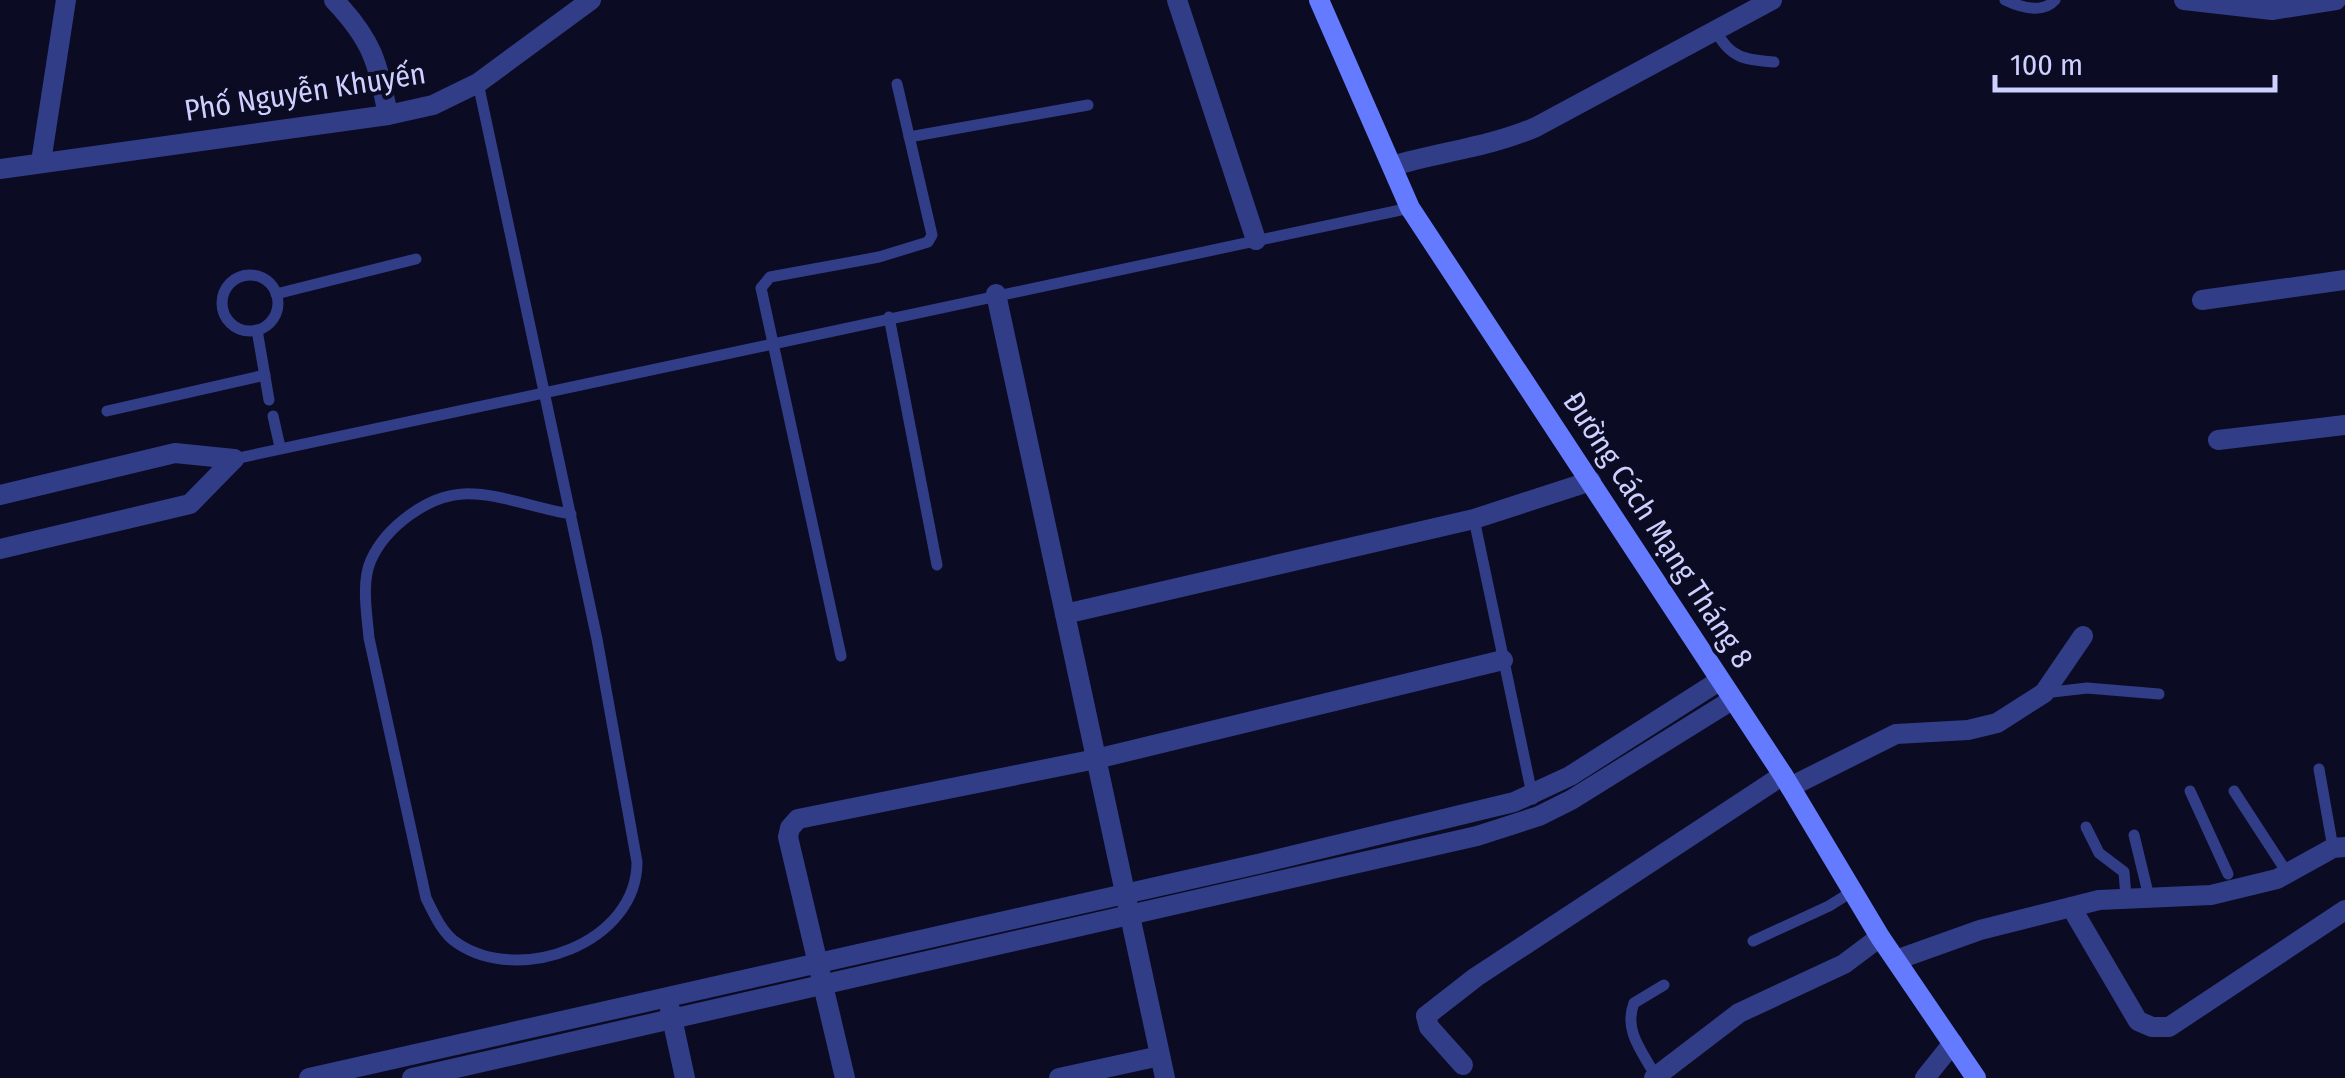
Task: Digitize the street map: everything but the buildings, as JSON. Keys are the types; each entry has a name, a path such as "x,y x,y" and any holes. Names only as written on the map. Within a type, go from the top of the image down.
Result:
{"street":[{"path":"41,162 66,0"},
{"path":"334,0 369,42 378,63 388,115"},
{"name":"Phố Nguyễn Khuyến","path":"0,168 388,115 433,104 478,84 590,0"},
{"path":"1177,0 1256,240"},
{"name":"Đường Cách Mạng Tháng 8","path":"1320,0 1410,208 1787,781 1880,936 1976,1078"},
{"path":"1392,166 1440,152 1508,140 1772,0"},
{"path":"2184,0 2272,10 2336,0"},
{"path":"2202,300 2345,280"},
{"path":"996,294 1165,1078"},
{"path":"2218,440 2345,425"},
{"path":"0,495 175,453 234,459"},
{"path":"0,549 190,504 234,459"},
{"path":"1065,614 1474,520 1591,481"},
{"path":"1463,1065 1428,1027 1426,1016 1476,977 1787,781 1896,734 1983,728 2044,693 2083,636"},
{"path":"845,1078 788,837 798,818 1096,759 1504,660"},
{"path":"309,1078 1262,863 1532,795 1570,776 1719,680"},
{"path":"412,1078 1477,836 1539,816 1572,800 1732,700"},
{"path":"1896,960 1980,930 2071,907 2126,897 2191,897 2231,882 2288,874 2339,848"},
{"path":"1262,863 1267,885"},
{"path":"2071,907 2138,1021 2152,1027 2169,1027 2345,910"},
{"path":"1655,1077 1739,1012 1844,964 1880,936"},
{"path":"667,998 686,1078"},
{"path":"1924,1078 1952,1043"},
{"path":"1059,1078 1160,1056"}],"lane":[{"path":"2005,0 2039,8 2055,0"},
{"path":"1716,31 1731,54 1774,62"},
{"path":"478,84 571,514 631,816 637,880 626,910 589,942 556,954 513,960 456,943 440,925 426,898 369,638 366,601 370,561 417,508 462,494 571,514"},
{"path":"840,656 761,288 770,277 880,257 928,242 932,235 898,84"},
{"path":"909,137 1088,105"},
{"path":"234,459 1410,208"},
{"path":"276,294 416,259"},
{"path":"245,275 258,276 276,294 275,316 257,330 244,331 232,326 221,303 224,290 245,275"},
{"path":"889,317 937,565"},
{"path":"257,330 270,400"},
{"path":"107,412 265,375"},
{"path":"273,416 280,448"},
{"path":"1474,520 1539,816"},
{"path":"2044,693 2087,688 2158,694"},
{"path":"2320,769 2339,848"},
{"path":"2190,791 2231,882"},
{"path":"2234,791 2288,874"},
{"path":"2086,827 2099,853 2124,872 2126,897"},
{"path":"2134,835 2149,897"},
{"path":"1753,941 1853,890"},
{"path":"1655,1077 1631,1032 1630,1014 1634,1003 1664,985"}]}
